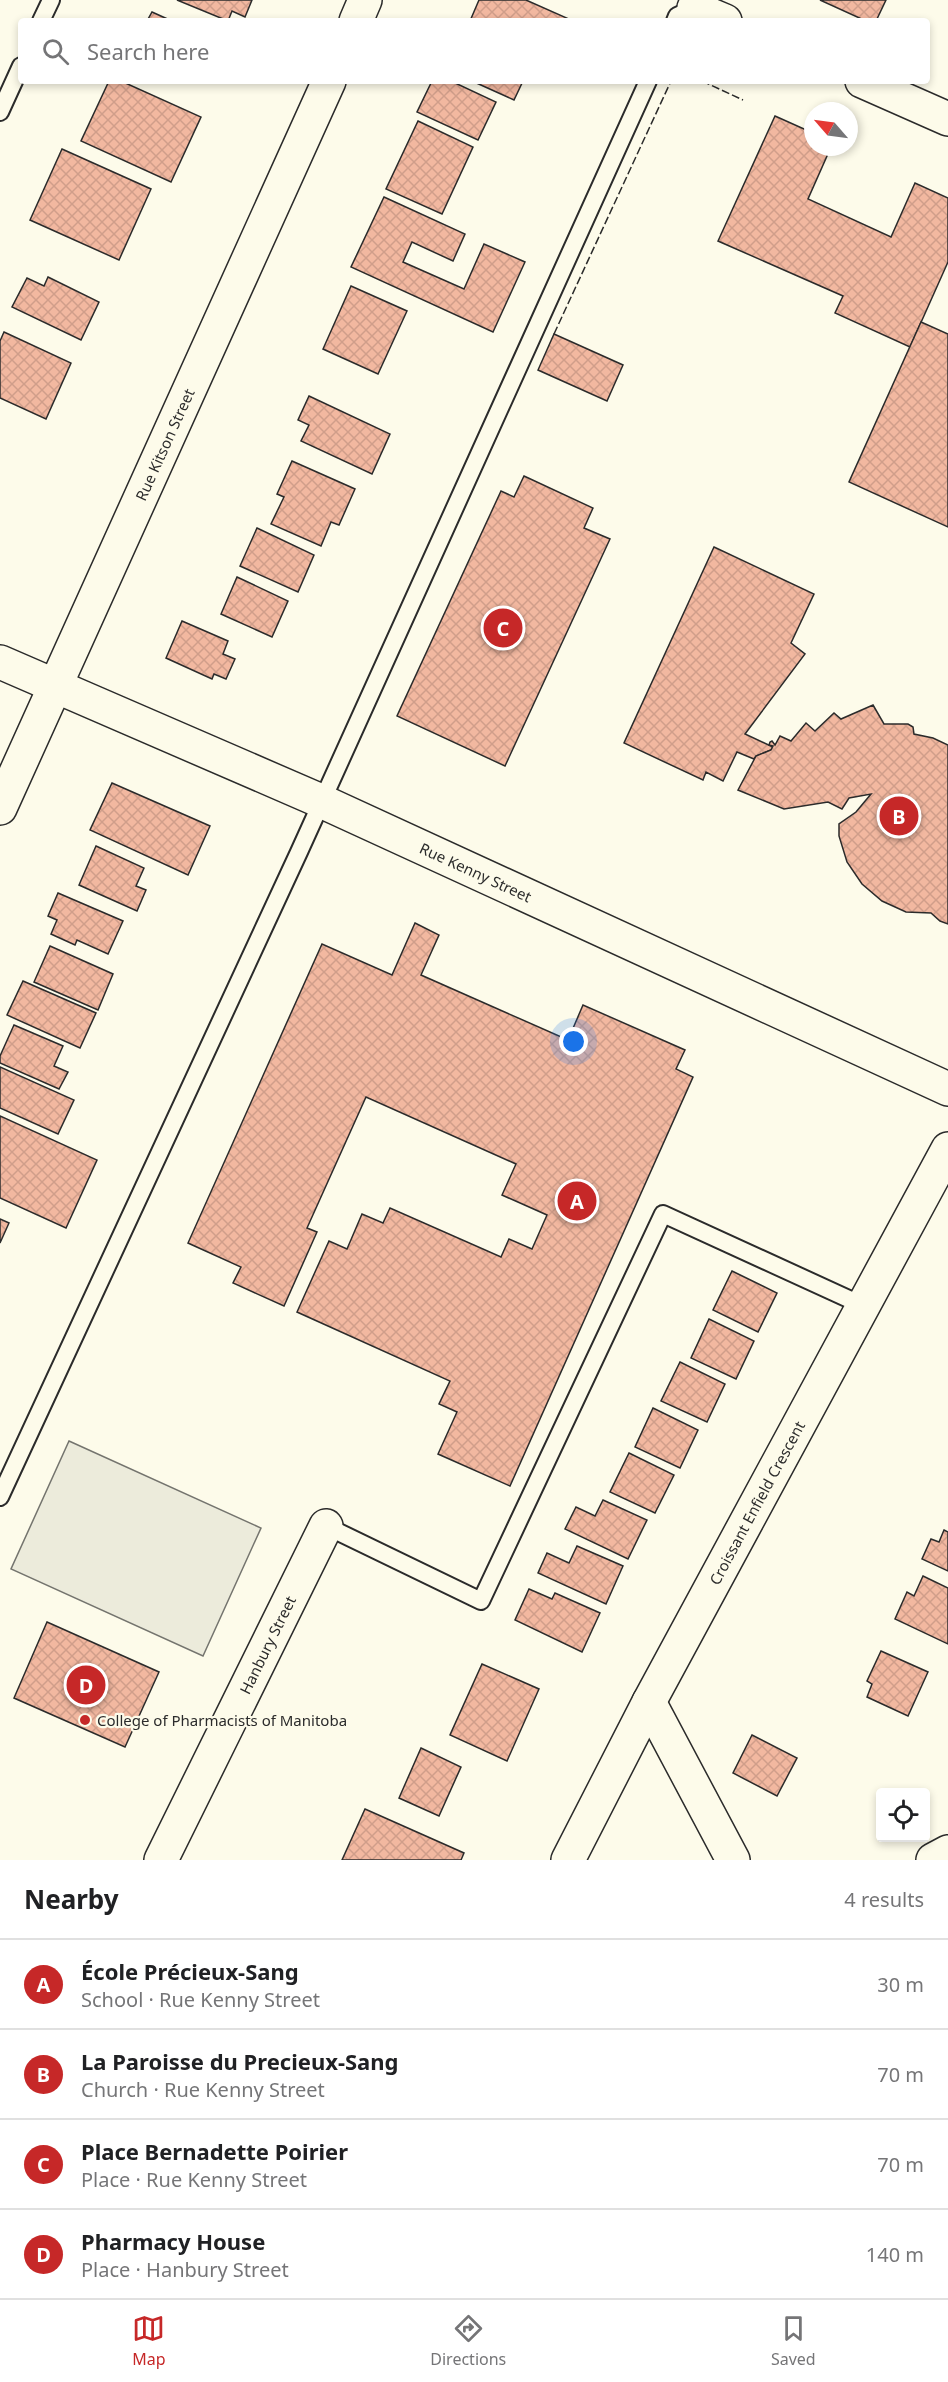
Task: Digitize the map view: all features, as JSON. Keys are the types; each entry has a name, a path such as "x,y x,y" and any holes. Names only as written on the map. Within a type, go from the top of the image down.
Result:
{"main road":[{"path":"357,18 365,0"},
{"path":"689,10 715,18"},
{"name":"Rue Kitson Street","path":"0,808 328,84"},
{"path":"869,84 948,119"},
{"name":"Rue Kenny Street","path":"0,662 321,801 948,1089"},
{"name":"Croissant Enfield Crescent","path":"568,1860 649,1702 948,1149"},
{"name":"Hanbury Street","path":"160,1860 326,1526"},
{"path":"649,1702 733,1860"},
{"path":"933,1860 948,1852"}],"lane":[{"path":"42,18 51,0"},
{"path":"0,112 18,73"},
{"path":"0,1497 321,801 647,84"},
{"path":"326,1526 481,1601 663,1214 864,1306"}],"shaded area":[{"path":"69,1441 261,1528 203,1656 11,1569"}],"building":[{"path":"177,0 252,0 245,17 232,11 229,18 221,18"},
{"path":"479,0 526,0 567,18 471,18"},
{"path":"820,0 886,0 877,18 859,18"},
{"path":"152,12 165,18 149,18"},
{"path":"108,84 128,84 201,117 171,182 81,141"},
{"path":"431,84 457,84 496,102 478,140 417,112"},
{"path":"479,84 522,84 514,100"},
{"path":"775,116 804,129 804,156 827,156 808,199 891,237 915,183 948,198 948,262 910,347 835,313 843,296 718,241"},
{"path":"418,121 473,147 442,214 386,189"},
{"path":"62,149 151,189 119,260 30,220"},
{"path":"384,197 465,234 453,261 412,242 403,262 464,289 484,244 525,262 493,332 351,267"},
{"path":"48,277 99,302 81,340 12,307 27,278 44,286"},
{"path":"351,286 407,311 378,374 323,349"},
{"path":"921,322 948,334 948,527 849,482"},
{"path":"4,332 71,363 46,419 0,398 0,341"},
{"path":"554,334 623,365 607,401 538,370"},
{"path":"309,396 390,434 372,474 301,441 309,425 298,420"},
{"path":"292,461 355,489 339,525 331,522 321,546 271,524 284,497 277,494"},
{"path":"524,476 593,508 584,528 610,539 505,766 397,716 501,491 514,497"},
{"path":"257,528 314,555 298,592 240,566"},
{"path":"714,547 814,594 791,643 805,654 745,734 773,747 754,759 737,752 723,781 706,772 703,780 624,743"},
{"path":"237,577 288,601 272,637 221,614"},
{"path":"182,621 228,641 223,654 235,659 226,679 214,674 212,679 166,658"},
{"path":"873,705 884,724 908,724 913,727 914,734 933,738 948,745 948,924 940,921 931,913 906,912 882,901 862,884 847,862 839,836 839,824 856,812 871,794 849,798 842,809 828,802 784,809 738,790 756,756 771,750 773,746 769,745 770,742 772,741 775,745 780,736 791,741 806,723 815,731 834,713 841,719"},
{"path":"112,783 210,826 188,875 90,830"},
{"path":"96,846 144,868 136,886 146,890 137,911 79,885"},
{"path":"58,893 123,921 108,954 77,940 75,945 51,934 57,920 48,916"},
{"path":"415,923 439,935 421,975 568,1040 583,1005 685,1050 676,1069 693,1077 510,1486 438,1454 457,1412 439,1404 450,1381 297,1312 329,1241 347,1249 362,1214 383,1223 390,1208 501,1257 509,1239 532,1249 547,1215 502,1195 516,1164 366,1097 307,1228 317,1232 284,1306 233,1283 241,1267 188,1243 322,944 392,975"},
{"path":"50,946 113,974 98,1010 34,982"},
{"path":"23,981 96,1013 80,1048 7,1015"},
{"path":"14,1025 63,1046 54,1066 68,1072 59,1089 0,1063 0,1056"},
{"path":"0,1067 74,1100 58,1134 0,1108"},
{"path":"0,1116 97,1160 66,1228 0,1198"},
{"path":"0,1219 9,1223 0,1243"},
{"path":"732,1271 777,1293 758,1332 713,1310"},
{"path":"709,1319 754,1341 736,1379 691,1358"},
{"path":"680,1362 725,1384 707,1422 661,1401"},
{"path":"653,1408 698,1430 680,1468 635,1447"},
{"path":"629,1453 674,1475 655,1513 610,1492"},
{"path":"603,1500 647,1520 628,1559 565,1529 576,1507 595,1516"},
{"path":"944,1530 948,1532 948,1571 922,1559 931,1539 939,1542"},
{"path":"577,1546 623,1566 606,1604 538,1573 547,1553 569,1563"},
{"path":"923,1576 948,1588 948,1644 895,1619 907,1592 914,1596"},
{"path":"529,1589 552,1599 555,1593 600,1613 582,1652 515,1620"},
{"path":"47,1622 159,1672 125,1747 14,1698"},
{"path":"881,1651 928,1672 908,1716 867,1697 872,1684 867,1681"},
{"path":"482,1664 539,1689 507,1761 450,1735"},
{"path":"752,1735 797,1758 777,1796 733,1773"},
{"path":"421,1748 461,1767 439,1816 399,1798"},
{"path":"365,1809 464,1853 461,1860 342,1860"}],"fence":[{"path":"554,334 670,84"},
{"path":"708,84 743,100"}],"place":[{"name":"Place Bernadette Poirier","path":"503,628"},
{"name":"La Paroisse du Precieux-Sang","path":"899,816"},
{"name":"École Précieux-Sang","path":"577,1201"},
{"name":"Pharmacy House","path":"86,1685"},
{"name":"College of Pharmacists of Manitoba","path":"85,1720"}]}
